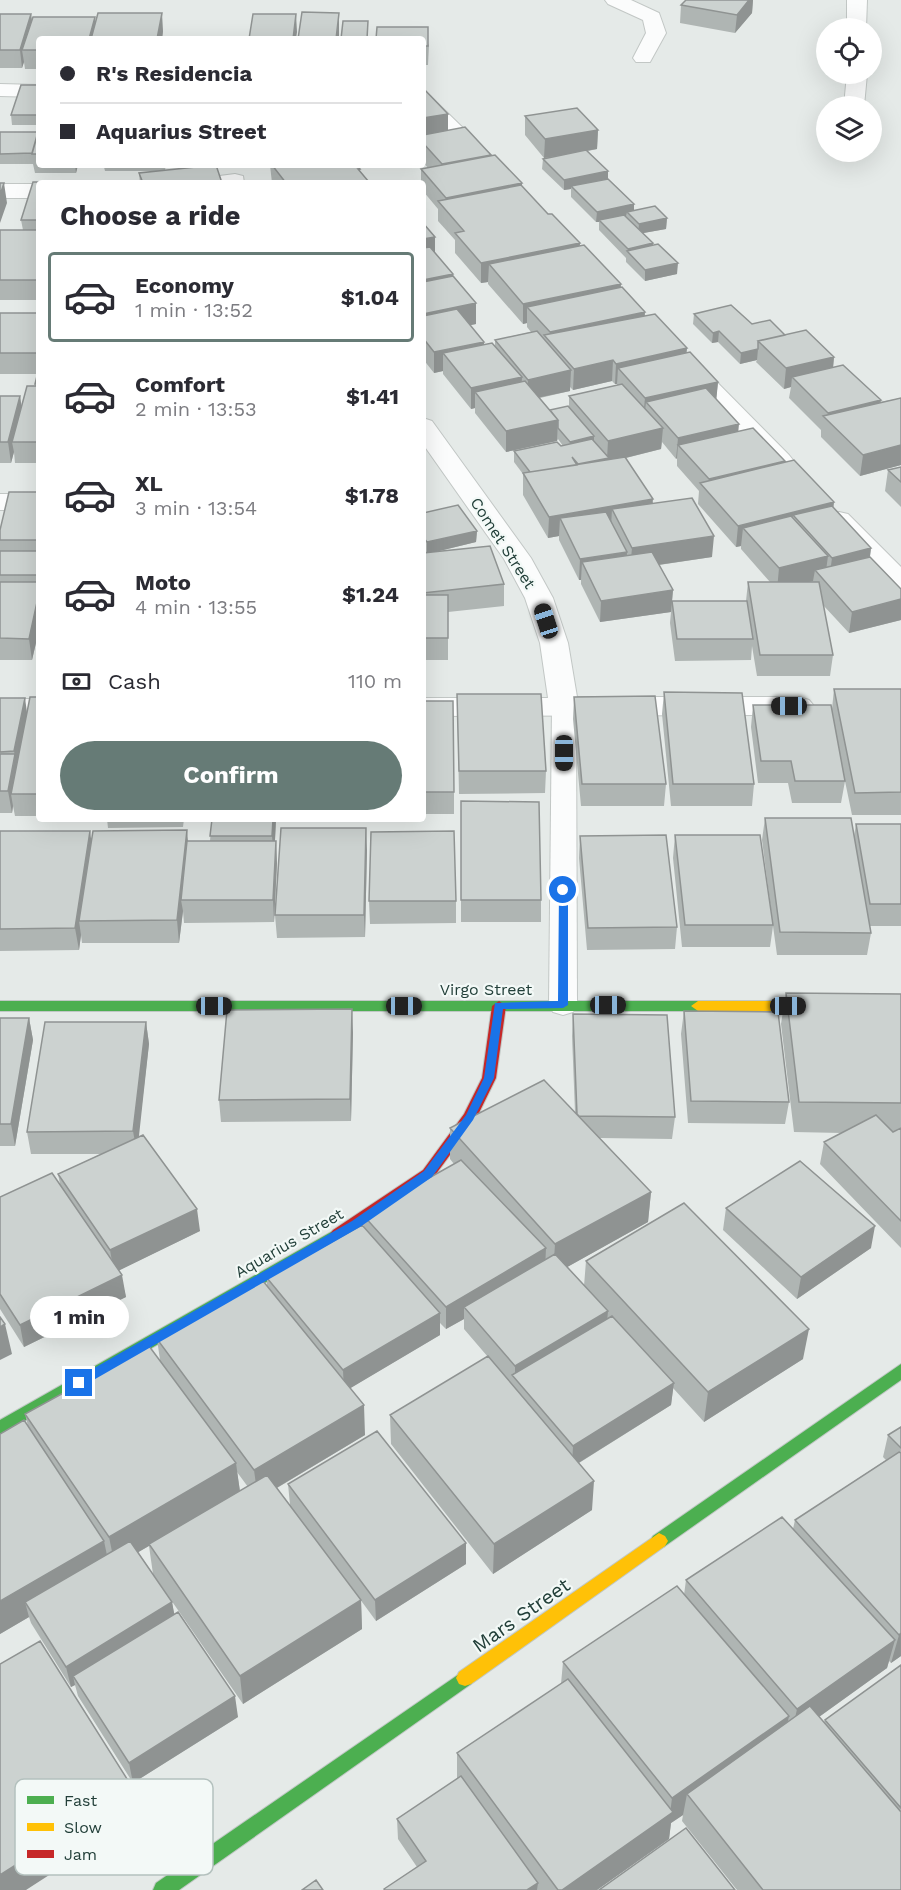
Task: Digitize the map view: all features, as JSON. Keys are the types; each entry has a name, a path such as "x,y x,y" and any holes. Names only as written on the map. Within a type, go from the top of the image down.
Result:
{"street":[{"path":"615,0 652,17 657,33 643,58"},
{"path":"857,0 857,18"},
{"path":"0,90 36,91"},
{"path":"426,103 501,178"},
{"path":"0,191 36,191"},
{"path":"668,346 793,473"},
{"name":"Comet Street","path":"428,442 517,558 539,598 554,643 564,707"},
{"path":"0,502 36,502"},
{"path":"826,507 901,583"},
{"path":"426,707 831,706"},
{"path":"0,708 36,708"},
{"name":"Virgo Street","path":"0,1006 901,1006"},
{"name":"Aquarius Street","path":"0,1428 356,1224 428,1174 470,1117 489,1078 499,1006"},
{"name":"Mars Street","path":"213,1855 901,1371"},
{"name":"Mars Street","path":"163,1890 184,1875"}],"lane":[{"path":"563,1005 564,707"}],"building":[{"path":"686,0 749,0 737,15 681,5"},
{"path":"302,12 339,13 336,36 298,36"},
{"path":"98,13 162,13 158,36 92,36"},
{"path":"0,14 31,14 20,50 0,50"},
{"path":"253,14 296,14 293,36 249,36"},
{"path":"33,17 95,17 90,36 36,36 36,50 22,50"},
{"path":"343,21 368,21 367,36 341,36"},
{"path":"377,27 428,27 428,46 426,46 426,36 376,36"},
{"path":"21,85 36,85 36,115 11,115"},
{"path":"426,91 448,114 426,118"},
{"path":"577,108 598,130 545,139 525,116"},
{"path":"465,127 491,155 442,164 426,146 426,134"},
{"path":"0,132 36,132 32,153 0,154"},
{"path":"36,140 36,154 32,154"},
{"path":"586,150 608,171 564,180 543,159"},
{"path":"495,155 522,183 446,198 421,169"},
{"path":"187,168 217,168 221,180 142,180 139,173"},
{"path":"274,168 359,168 367,180 284,180"},
{"path":"608,179 634,204 597,212 571,186"},
{"path":"33,182 36,182 36,220 21,220"},
{"path":"0,183 4,183 0,195"},
{"path":"521,185 580,243 481,263 455,233 464,231 438,201"},
{"path":"655,206 667,218 639,224 627,212"},
{"path":"624,215 653,243 628,249 599,220"},
{"path":"426,226 435,237 426,238"},
{"path":"0,230 36,230 36,280 0,280"},
{"path":"658,244 678,263 645,270 627,251"},
{"path":"584,245 621,284 523,304 489,264"},
{"path":"430,247 453,274 426,279 426,248"},
{"path":"453,276 476,303 426,313 426,281"},
{"path":"622,287 645,312 550,332 527,307"},
{"path":"731,305 752,324 770,320 785,335 758,341 758,349 741,353 719,331 713,333 694,314"},
{"path":"457,309 484,342 434,352 426,342 426,315"},
{"path":"0,313 36,313 36,353 0,353"},
{"path":"655,314 687,348 616,364 613,360 574,369 544,335"},
{"path":"806,330 834,357 786,368 758,341"},
{"path":"537,331 571,370 528,380 495,340"},
{"path":"492,343 522,377 471,388 443,353"},
{"path":"690,352 718,382 645,398 618,368"},
{"path":"843,365 881,400 828,413 792,377"},
{"path":"525,381 558,420 506,431 475,392"},
{"path":"622,384 663,428 608,441 569,396"},
{"path":"27,386 36,386 36,442 12,442"},
{"path":"706,388 739,424 678,438 646,402"},
{"path":"0,396 20,396 8,442 0,442"},
{"path":"901,398 901,445 863,455 823,416"},
{"path":"568,406 594,436 570,442 558,428 558,420 550,410"},
{"path":"753,428 785,461 709,479 678,445"},
{"path":"592,439 609,458 578,464 572,457 577,465 530,472 514,451 557,442 561,446"},
{"path":"625,457 653,499 549,517 523,473"},
{"path":"794,460 834,502 738,526 700,483"},
{"path":"901,467 901,482 888,470"},
{"path":"9,492 36,492 36,540 0,540 0,530"},
{"path":"692,498 714,536 632,548 612,509"},
{"path":"458,505 477,531 427,542 426,512"},
{"path":"832,506 871,548 832,558 793,515"},
{"path":"606,512 627,552 580,559 560,518"},
{"path":"791,516 828,556 779,568 743,528"},
{"path":"490,546 504,584 426,593 426,553"},
{"path":"0,551 36,551 36,575 0,575"},
{"path":"652,552 673,590 601,601 582,562"},
{"path":"870,557 901,589 901,599 852,612 815,570"},
{"path":"0,582 36,582 36,607 29,639 0,638"},
{"path":"748,582 819,582 833,655 760,655"},
{"path":"426,595 448,595 448,638 426,638"},
{"path":"672,601 747,601 753,639 677,639"},
{"path":"834,689 901,689 901,792 855,793"},
{"path":"664,692 742,693 754,784 673,784"},
{"path":"457,694 541,694 546,771 459,771"},
{"path":"655,696 666,784 582,784 574,697"},
{"path":"30,697 36,697 36,794 11,794"},
{"path":"0,698 25,698 14,751 0,752"},
{"path":"426,701 453,701 454,792 426,792"},
{"path":"753,705 831,705 845,781 795,781 791,761 761,761"},
{"path":"0,754 15,754 8,791 0,791"},
{"path":"461,801 539,802 541,900 461,900"},
{"path":"765,818 851,818 871,933 780,932"},
{"path":"212,822 273,822 272,836 210,836"},
{"path":"856,824 901,824 901,904 870,904"},
{"path":"281,828 366,828 364,915 275,915"},
{"path":"187,830 177,920 79,921 93,831"},
{"path":"0,831 90,831 75,928 0,929"},
{"path":"454,831 456,901 369,901 371,832"},
{"path":"666,835 677,927 588,928 580,836"},
{"path":"675,835 760,835 773,925 685,925"},
{"path":"187,841 276,841 273,900 181,900"},
{"path":"786,993 901,994 901,1103 799,1102"},
{"path":"352,1009 350,1099 219,1100 227,1010"},
{"path":"684,1011 778,1012 789,1102 691,1101"},
{"path":"573,1014 667,1015 675,1117 579,1116 577,1114"},
{"path":"0,1018 29,1018 11,1124 0,1124"},
{"path":"45,1022 146,1022 133,1131 27,1132"},
{"path":"544,1080 651,1192 555,1244 450,1128"},
{"path":"876,1115 893,1132 901,1128 901,1221 824,1142"},
{"path":"143,1135 197,1209 110,1250 58,1174"},
{"path":"461,1160 546,1248 446,1307 363,1215"},
{"path":"800,1161 875,1226 801,1277 726,1208"},
{"path":"52,1173 122,1275 20,1325 0,1294 0,1197"},
{"path":"684,1203 809,1329 708,1392 586,1261"},
{"path":"362,1225 440,1313 343,1370 267,1278"},
{"path":"555,1254 608,1311 515,1366 464,1307"},
{"path":"263,1281 364,1405 254,1470 157,1339"},
{"path":"612,1316 674,1383 573,1446 512,1375"},
{"path":"0,1317 5,1324 0,1327"},
{"path":"149,1346 236,1463 109,1537 25,1414"},
{"path":"488,1356 594,1481 494,1544 390,1415"},
{"path":"24,1420 104,1541 0,1601 0,1434"},
{"path":"901,1427 901,1448 888,1435"},
{"path":"377,1431 466,1543 375,1600 288,1484"},
{"path":"899,1452 901,1453 901,1633 899,1635 795,1520"},
{"path":"267,1475 361,1600 240,1676 149,1544"},
{"path":"782,1517 895,1640 797,1709 686,1580"},
{"path":"130,1541 172,1602 66,1667 25,1602"},
{"path":"677,1586 789,1716 672,1798 563,1662"},
{"path":"178,1612 235,1696 129,1763 73,1676"},
{"path":"40,1641 127,1779 15,1779 15,1865 0,1875 0,1664"},
{"path":"901,1665 901,1808 825,1720"},
{"path":"568,1679 673,1812 562,1890 558,1890 457,1753"},
{"path":"810,1706 901,1812 901,1890 763,1890 687,1794"},
{"path":"461,1776 538,1883 527,1890 385,1890 426,1861 397,1819"},
{"path":"686,1828 735,1890 599,1890"},
{"path":"316,1880 323,1890 302,1890"}],"traffic: fast":[{"path":"0,1006 698,1006"},
{"path":"0,1428 338,1234"},
{"path":"659,1541 901,1371"},
{"path":"213,1855 465,1678"},
{"path":"163,1890 184,1875"}],"traffic: slow":[{"path":"698,1006 901,1006"},
{"path":"465,1678 659,1541"}],"traffic: jam":[{"path":"338,1234 428,1174 470,1117 489,1078 499,1006"}],"route":[{"path":"79,1383 356,1224 428,1174 470,1117 489,1078 499,1006 563,1005 563,890"}]}
